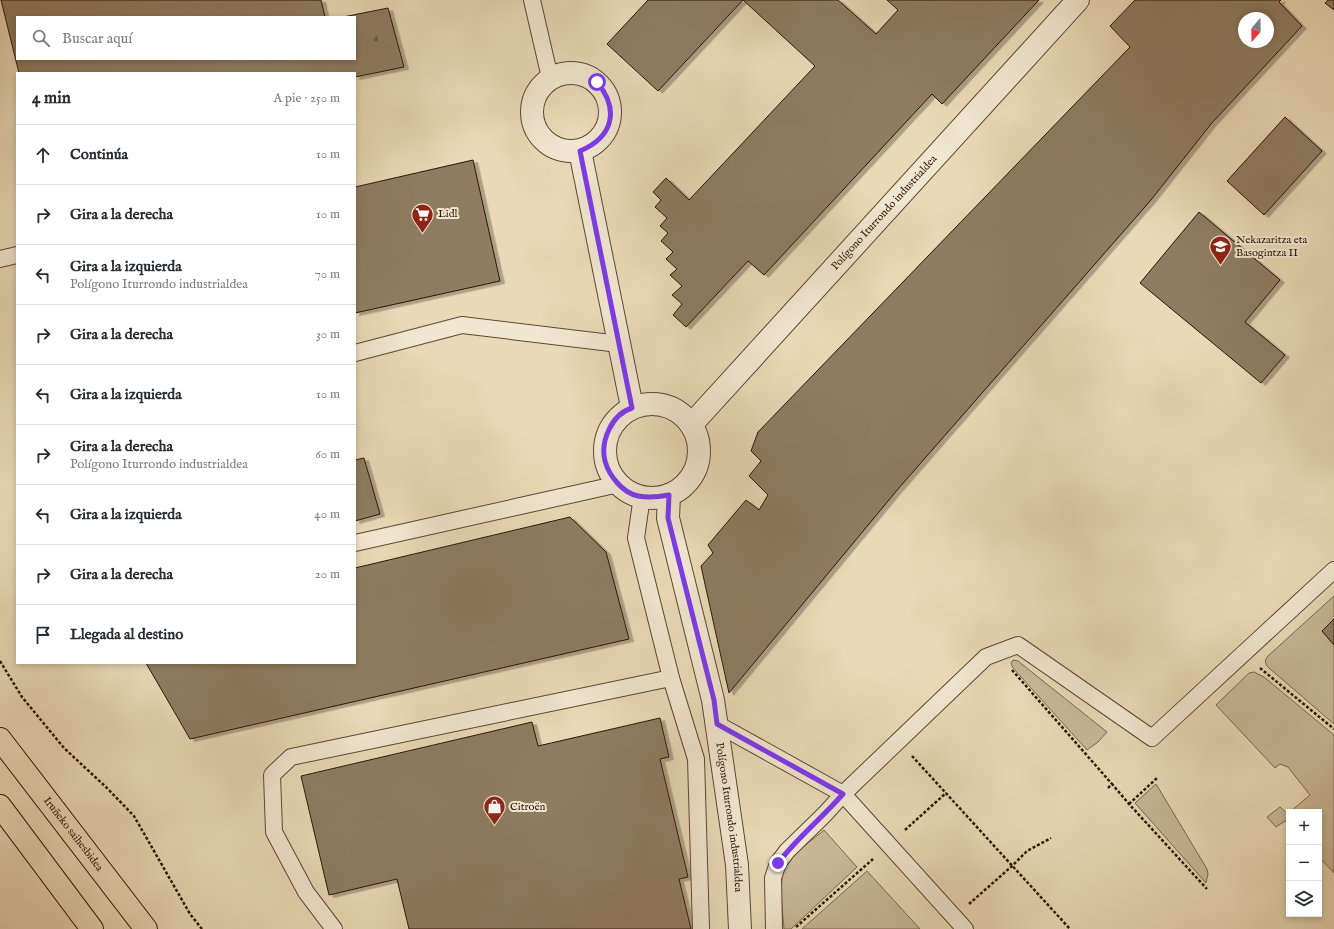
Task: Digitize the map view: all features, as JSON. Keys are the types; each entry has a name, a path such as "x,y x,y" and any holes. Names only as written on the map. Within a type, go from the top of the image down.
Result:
{"highway":[{"name":"Iruñeko saihesbidea","path":"0,739 146,929"},
{"path":"0,806 92,929"}],"street":[{"name":"Polígono Iturrondo industrialdea","path":"691,425 1078,0"},
{"path":"568,73 586,75 597,82 605,92 610,103 608,128 601,138 591,146 580,151 567,152 555,148 545,142 537,132 532,121 531,109 534,97 540,86 550,78 568,73"},
{"path":"580,151 632,408"},
{"path":"644,404 659,404 674,408 686,418 691,425 695,430 699,445 698,460 693,474 682,487 669,495 653,498 637,496 627,491 612,476 605,461 604,445 608,430 617,417 632,408 644,404"},
{"name":"Polígono Iturrondo industrialdea","path":"669,495 668,518 714,700 737,865 740,929"}],"lane":[{"path":"532,0 550,78"},
{"path":"0,259 16,255"},
{"path":"356,353 462,325 619,344"},
{"path":"356,543 619,484"},
{"path":"642,496 636,538 671,678 696,759 701,929"},
{"path":"774,929 773,878 778,863 787,851 843,794 986,657 1018,646 1152,738 1334,570"},
{"path":"334,929 306,892 274,832 272,775 291,757 671,678"},
{"path":"717,724 843,794 965,929"}],"path":[{"path":"0,661 22,697 64,748 107,788 134,816 190,914 202,929"},
{"path":"1255,663 1334,729"},
{"path":"1008,666 1129,804 1207,889"},
{"path":"909,752 1070,929"},
{"path":"1129,804 1157,778"},
{"path":"1108,788 1112,784"},
{"path":"794,929 946,793"},
{"path":"954,917 1012,866 1027,850 1051,838"}],"shaded area":[{"path":"1334,596 1334,619 1322,631 1334,645 1334,724 1269,668 1266,659"},
{"path":"1013,660 1018,661 1107,732 1098,742 1087,750 1013,668 1011,663"},
{"path":"1254,672 1264,677 1334,735 1334,873 1322,860 1322,809 1294,809 1310,795 1288,767 1280,764 1275,768 1216,705 1249,673"},
{"path":"1156,784 1207,869 1208,874 1206,883 1135,803"},
{"path":"1280,807 1286,812 1286,822 1285,821 1276,827 1267,817"},
{"path":"824,830 857,867 791,929 784,929 781,886 784,870 794,855"},
{"path":"867,871 920,929 802,929"}],"building":[{"path":"1,0 321,0 325,16 16,16 16,60 356,60 356,16 348,16 388,8 404,67 356,77 356,72 19,72"},
{"path":"648,0 743,0 658,91 607,44"},
{"path":"743,0 838,0 876,34 898,10 887,0 1039,0 942,104 932,94 764,275 748,261 686,327 673,315 682,304 672,295 682,286 670,275 677,269 666,259 673,252 661,241 668,233 660,226 667,218 655,207 661,200 653,192 666,178 689,200 815,66"},
{"path":"1135,0 1281,0 1279,2 1302,26 1211,124 1151,200 898,489 729,693 701,566 713,553 708,545 746,500 759,510 768,495 749,476 761,461 751,451 758,432 1130,47 1110,26"},
{"path":"1328,0 1334,0 1334,10 1325,3"},
{"path":"1285,117 1322,151 1264,215 1227,181"},
{"name":"Lidl","path":"473,160 500,281 356,313 356,187"},
{"path":"1199,212 1280,280 1245,322 1285,355 1261,383 1140,283"},
{"path":"364,458 380,514 356,521 356,460"},
{"path":"570,517 606,552 629,639 190,739 147,664 356,664 356,568"},
{"path":"1334,619 1334,645 1322,631"},
{"name":"Citroën","path":"660,718 669,757 660,759 688,877 679,879 691,929 409,929 397,879 329,895 301,776 532,722 538,746"}],"place":[{"name":"Lidl","path":"422,234"},
{"name":"Nekazaritza eta Basogintza II","path":"1221,266"},
{"name":"Citroën","path":"494,826"}],"route":[{"path":"597,82 605,92 610,103 608,128 601,138 591,146 580,151 632,408 629,408 617,417 608,430 604,445 605,461 612,476 623,488 637,496 653,498 669,495 668,518 714,700 717,724 843,794 787,851 778,863"}]}
